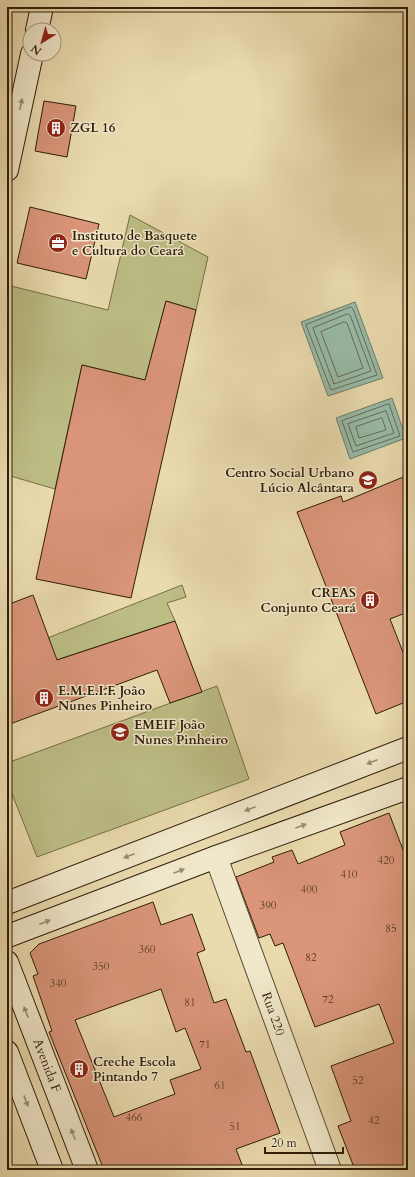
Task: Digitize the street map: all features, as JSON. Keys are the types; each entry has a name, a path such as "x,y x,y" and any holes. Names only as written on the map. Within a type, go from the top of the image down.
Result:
{"street":[{"path":"39,22 42,7"},
{"path":"7,170 30,62"},
{"path":"7,903 408,748"},
{"path":"7,933 408,789"},
{"name":"Rua 220","path":"216,857 330,1170"},
{"name":"Avenida F","path":"7,962 87,1170"},
{"path":"7,1052 52,1170"}],"green space":[{"path":"130,215 208,257 196,310 166,301 145,380 82,365 55,489 7,475 7,285 108,310"},
{"path":"182,585 186,597 167,603 175,621 7,676 7,654"},
{"path":"217,686 249,779 37,857 7,781 7,763"}],"water":[{"path":"355,302 383,378 328,396 301,322"},
{"path":"392,398 406,438 350,459 336,418"}],"building":[{"name":"ZGL 16","path":"44,101 76,106 67,157 35,151"},
{"name":"Instituto de Basquete e Cultura do Ceará","path":"30,207 99,224 86,279 17,263"},
{"path":"166,301 196,310 131,598 36,579 82,365 145,380"},
{"name":"CREAS Conjunto Ceará","path":"408,475 408,612 390,619 408,665 408,701 376,714 297,512 341,496 343,502"},
{"name":"E.M.E.I.F. João Nunes Pinheiro","path":"33,595 57,660 175,621 202,692 170,703 157,670 7,725 7,605"},
{"path":"389,813 408,863 408,1170 355,1170 338,1126 351,1121 331,1066 394,1043 379,1004 315,1027 283,943 275,946 270,934 259,938 236,877 274,862 272,857 292,850 298,864 345,845 340,832"},
{"path":"153,902 161,925 192,914 205,950 197,953 214,1003 226,999 246,1052 250,1051 280,1133 236,1149 244,1170 104,1170 49,1032 52,1031 33,976 38,974 30,953 39,944","holes":["161,989 176,1032 185,1028 201,1069 170,1080 175,1094 114,1117 75,1020"]}],"place":[{"name":"ZGL 16","path":"56,128"},
{"name":"Instituto de Basquete e Cultura do Ceará","path":"58,243"},
{"name":"Centro Social Urbano Lúcio Alcântara","path":"368,480"},
{"name":"CREAS Conjunto Ceará","path":"370,600"},
{"name":"E.M.E.I.F. João Nunes Pinheiro","path":"44,698"},
{"name":"EMEIF João Nunes Pinheiro","path":"120,732"},
{"name":"Creche Escola Pintando 7","path":"79,1069"}]}
